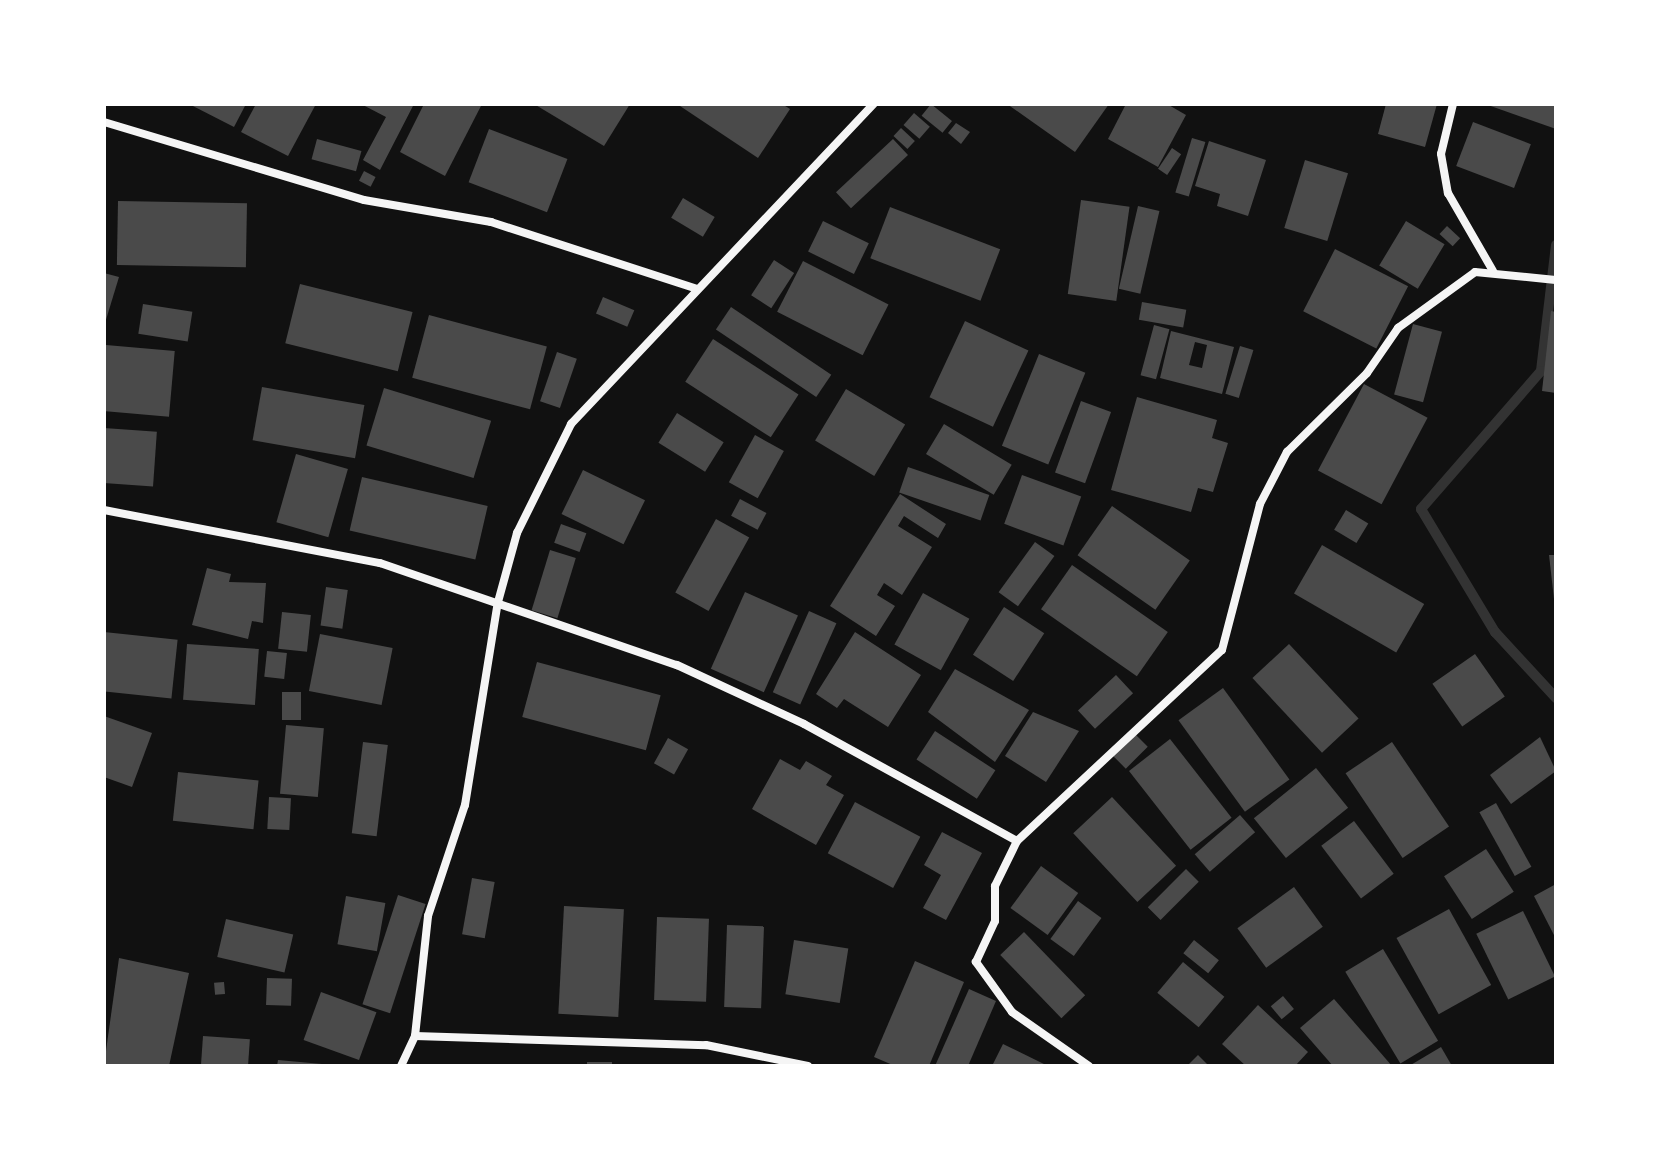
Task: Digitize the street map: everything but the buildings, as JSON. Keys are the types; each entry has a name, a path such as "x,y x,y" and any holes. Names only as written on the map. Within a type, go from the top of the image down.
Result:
{"street":[{"path":"401,1066 415,1036 428,916 465,805 498,602 517,533 571,424 874,104"},
{"path":"1453,104 1441,154 1448,193 1493,271"},
{"path":"104,122 364,200 491,222 697,289"},
{"path":"1089,1066 1012,1012 976,962 1017,841 1222,650 1260,504 1287,452 1367,373 1398,328 1466,276 1493,271 1556,280"},
{"path":"104,510 380,563 677,665 790,717 1017,841"},
{"path":"415,1036 706,1045 808,1066"}],"waterway":[{"path":"1556,245 1541,371 1421,509 1495,632 1556,698"}]}
